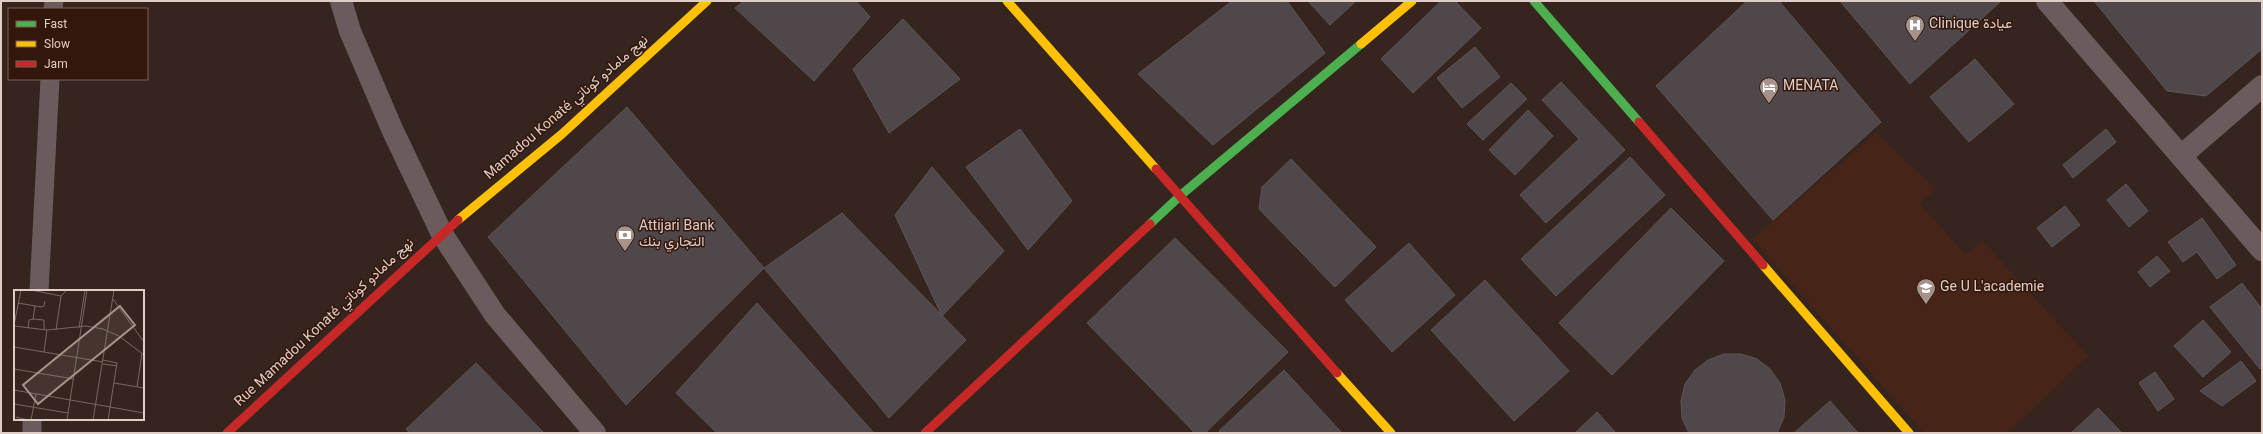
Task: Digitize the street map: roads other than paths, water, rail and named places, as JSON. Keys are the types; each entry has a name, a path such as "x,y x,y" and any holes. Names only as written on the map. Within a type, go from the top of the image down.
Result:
{"street":[{"path":"342,1 350,31 392,129 442,234 495,315 595,433"},
{"name":"Mamadou Konaté نهج مامادو كوناتي","path":"442,234 562,134 707,1"},
{"path":"1007,1 1391,433"},
{"path":"925,433 1181,195 1412,1"},
{"path":"1534,1 1909,433"},
{"path":"2047,1 2262,250"},
{"path":"2181,156 2262,86"},
{"name":"Rue Mamadou Konaté نهج مامادو كوناتي","path":"227,433 442,234"}],"lane":[{"path":"39,290 50,80"},
{"path":"32,420 32,433"}],"place":[{"name":"Clinique عيادة","path":"1915,42"},
{"name":"MENATA","path":"1769,104"},
{"name":"Attijari Bank التجاري بنك","path":"625,252"},
{"name":"Ge U L'academie","path":"1926,305"}]}
